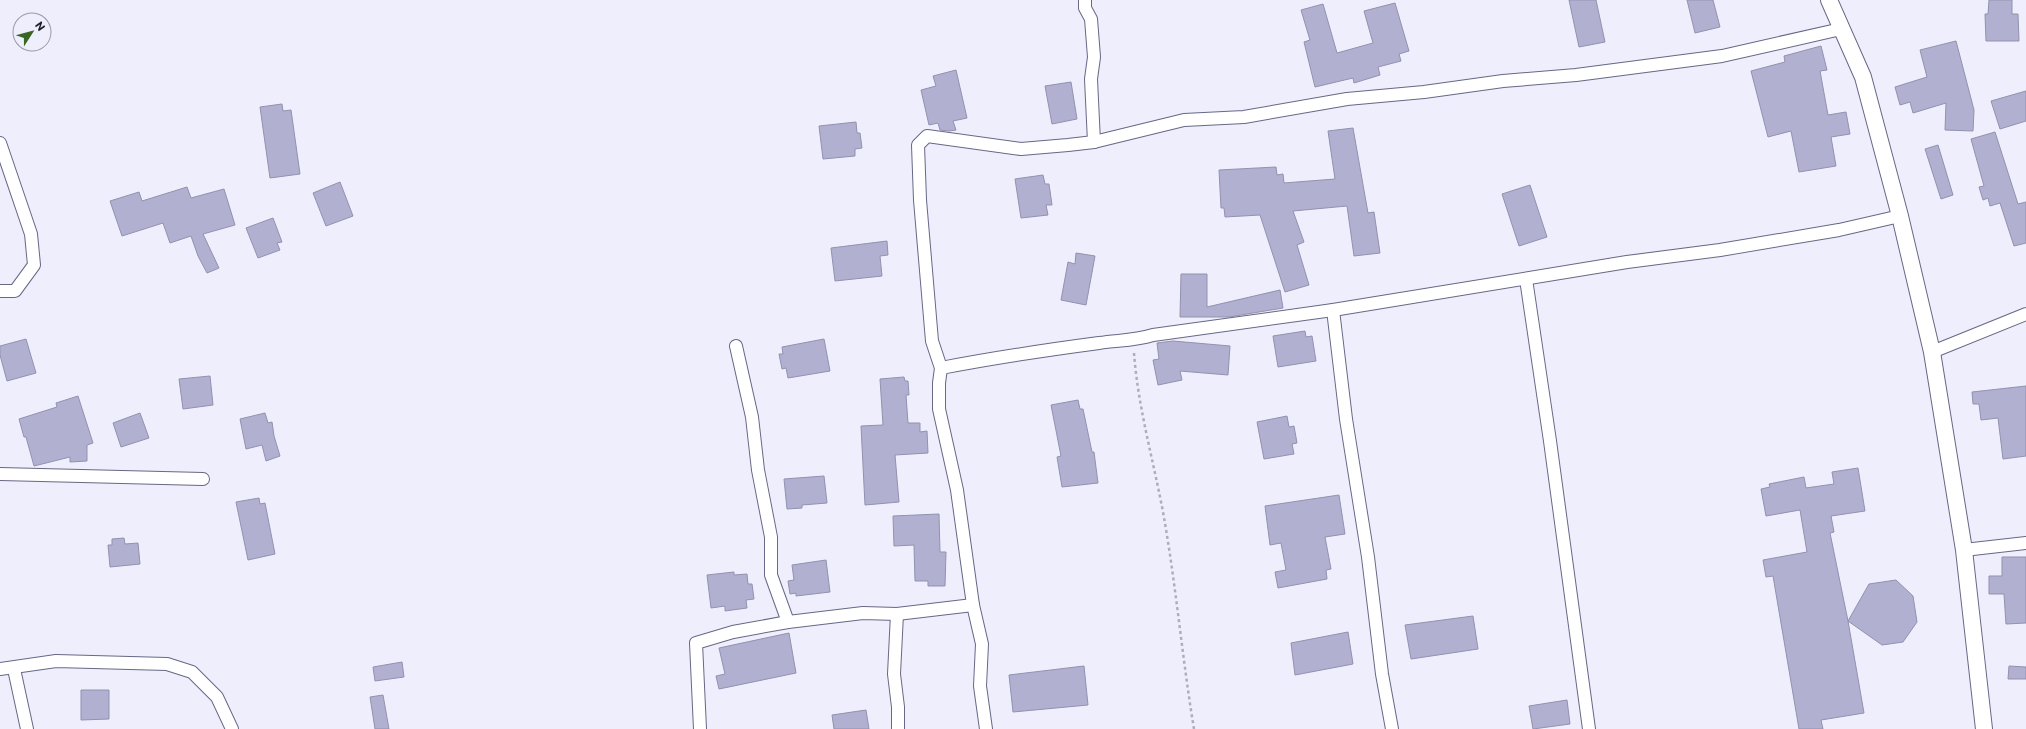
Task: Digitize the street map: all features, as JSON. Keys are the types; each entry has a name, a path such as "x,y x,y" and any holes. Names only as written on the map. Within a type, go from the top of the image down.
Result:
{"street":[{"path":"1085,0 1085,8 1091,19 1094,57 1091,79 1094,142"},
{"path":"1830,0 1863,78 1900,216 1932,352 1964,550 1984,729"},
{"path":"986,729 980,686 982,644 973,605 957,490 939,409 939,383 941,368 932,341 920,200 918,145 927,136 1021,149 1094,142 1184,120 1244,117 1347,98 1424,92 1503,81 1576,75 1722,56 1841,29"},
{"path":"0,143 31,234 34,265 15,291 0,291"},
{"path":"941,368 1100,343 1133,341 1153,335 1333,310 1627,262 1720,250 1839,230 1900,216"},
{"path":"1526,279 1550,441 1588,729"},
{"path":"1333,310 1346,419 1368,557 1381,667 1392,729"},
{"path":"1932,352 2026,314"},
{"path":"736,346 752,417 758,470 771,537 771,575 788,622"},
{"path":"0,474 203,479"},
{"path":"1964,550 2026,543"},
{"path":"700,729 696,643 733,632 788,622 863,613 897,614 973,605"},
{"path":"897,614 894,674 898,707 898,729"},
{"path":"0,669 14,669 56,660 167,664 192,672 217,697 232,729"},
{"path":"14,669 27,729"}],"path":[{"path":"1133,341 1137,391 1163,512 1175,590 1184,673 1194,729"}],"building":[{"path":"1569,0 1596,0 1605,42 1579,47"},
{"path":"1687,0 1713,0 1720,27 1695,33"},
{"path":"1989,0 2012,0 2012,14 2018,14 2019,41 1986,41 1985,14 1988,14"},
{"path":"1395,3 1409,51 1399,54 1401,61 1378,67 1380,75 1354,83 1353,78 1315,87 1304,42 1310,40 1301,10 1323,4 1337,53 1373,43 1364,11"},
{"path":"1956,41 1974,110 1973,131 1945,130 1946,103 1913,113 1910,102 1900,105 1895,87 1927,77 1920,50"},
{"path":"1821,46 1827,70 1820,71 1828,115 1846,112 1850,134 1831,137 1836,166 1799,172 1791,131 1768,137 1751,71 1785,62 1784,56"},
{"path":"956,70 967,118 953,121 956,130 940,130 938,123 929,125 921,90 936,86 933,76"},
{"path":"1071,82 1077,119 1052,124 1045,86"},
{"path":"2026,91 2026,121 2000,129 1991,101"},
{"path":"282,104 283,111 291,110 300,174 270,178 260,107"},
{"path":"856,122 857,133 860,133 862,148 855,149 855,156 823,159 819,126"},
{"path":"1353,128 1368,213 1374,212 1380,253 1354,256 1347,206 1293,211 1304,242 1297,245 1309,285 1285,292 1260,215 1225,217 1224,208 1221,208 1219,170 1276,167 1277,175 1283,174 1284,183 1335,179 1328,131"},
{"path":"1995,132 2018,204 2026,202 2026,243 2014,246 2000,203 1990,206 1988,198 1983,200 1979,187 1984,186 1971,139"},
{"path":"1938,145 1953,195 1941,199 1925,149"},
{"path":"1043,175 1045,184 1049,184 1052,205 1046,205 1048,215 1021,218 1015,179"},
{"path":"340,182 353,216 326,226 313,193"},
{"path":"1530,185 1547,237 1519,246 1502,194"},
{"path":"187,187 191,198 224,189 235,225 203,234 219,268 207,273 198,256 191,236 170,243 163,223 122,236 110,201 139,192 142,201"},
{"path":"273,218 282,242 277,243 280,250 258,258 246,228"},
{"path":"887,241 888,255 880,256 882,276 835,281 831,248"},
{"path":"1076,253 1095,256 1086,305 1061,300 1068,262 1075,264"},
{"path":"1181,274 1207,274 1207,307 1280,290 1283,308 1229,317 1180,317"},
{"path":"1305,331 1306,337 1312,336 1316,361 1278,367 1273,336"},
{"path":"26,339 36,373 7,381 0,355 0,346"},
{"path":"824,339 830,371 788,378 786,368 782,369 779,354 783,354 782,347"},
{"path":"1173,341 1230,346 1228,375 1180,371 1182,380 1158,385 1153,360 1159,359 1157,343"},
{"path":"210,376 213,405 183,409 179,379"},
{"path":"904,377 905,381 908,381 909,395 906,395 908,423 920,423 920,432 927,431 928,453 895,455 899,502 865,505 861,426 883,425 880,379"},
{"path":"2026,386 2026,456 2003,459 1998,418 1981,420 1979,404 1973,404 1972,392"},
{"path":"78,396 93,443 87,445 87,461 70,462 70,457 34,466 19,419 57,407 56,403"},
{"path":"1078,400 1080,409 1083,409 1092,452 1094,452 1098,483 1062,487 1057,457 1061,456 1051,405"},
{"path":"140,413 149,438 121,447 113,423"},
{"path":"265,413 268,423 272,422 274,436 280,456 266,461 262,445 246,449 240,419"},
{"path":"1287,416 1289,427 1294,426 1297,443 1292,444 1294,454 1264,459 1257,422"},
{"path":"1858,468 1865,511 1831,516 1834,532 1830,533 1848,621 1864,713 1821,720 1823,729 1799,729 1773,576 1766,577 1763,560 1807,552 1800,510 1766,516 1761,489 1770,487 1769,484 1804,477 1806,488 1834,484 1832,472"},
{"path":"824,476 827,503 802,505 802,508 787,509 784,479"},
{"path":"1339,495 1345,534 1325,537 1331,569 1326,570 1327,579 1278,588 1275,572 1286,570 1281,543 1270,545 1265,506"},
{"path":"259,498 260,504 265,503 275,554 248,560 236,502"},
{"path":"939,514 940,552 946,552 945,586 928,586 928,581 915,581 914,545 894,546 893,516"},
{"path":"124,538 125,544 138,543 140,564 110,567 108,545 112,545 112,539"},
{"path":"2002,557 2026,557 2026,623 2006,624 2004,594 1989,594 1989,576 2002,576"},
{"path":"826,560 830,592 796,596 796,593 790,594 788,581 794,580 792,565"},
{"path":"734,572 734,575 747,574 748,584 752,584 754,599 746,600 747,608 725,611 725,606 711,608 707,575"},
{"path":"1896,580 1913,596 1917,622 1903,642 1882,645 1848,621 1869,584"},
{"path":"1473,616 1478,649 1411,659 1405,625"},
{"path":"1348,632 1353,664 1295,675 1291,643"},
{"path":"789,633 796,673 719,689 716,676 725,674 719,648"},
{"path":"402,662 404,677 375,681 373,667"},
{"path":"1084,666 1088,705 1013,712 1009,675"},
{"path":"2009,666 2026,667 2026,679 2008,679"},
{"path":"81,690 109,690 109,719 81,720"},
{"path":"383,695 389,729 375,729 370,697"},
{"path":"1567,700 1570,724 1533,729 1529,706"},
{"path":"866,710 869,729 834,729 832,715"}]}
